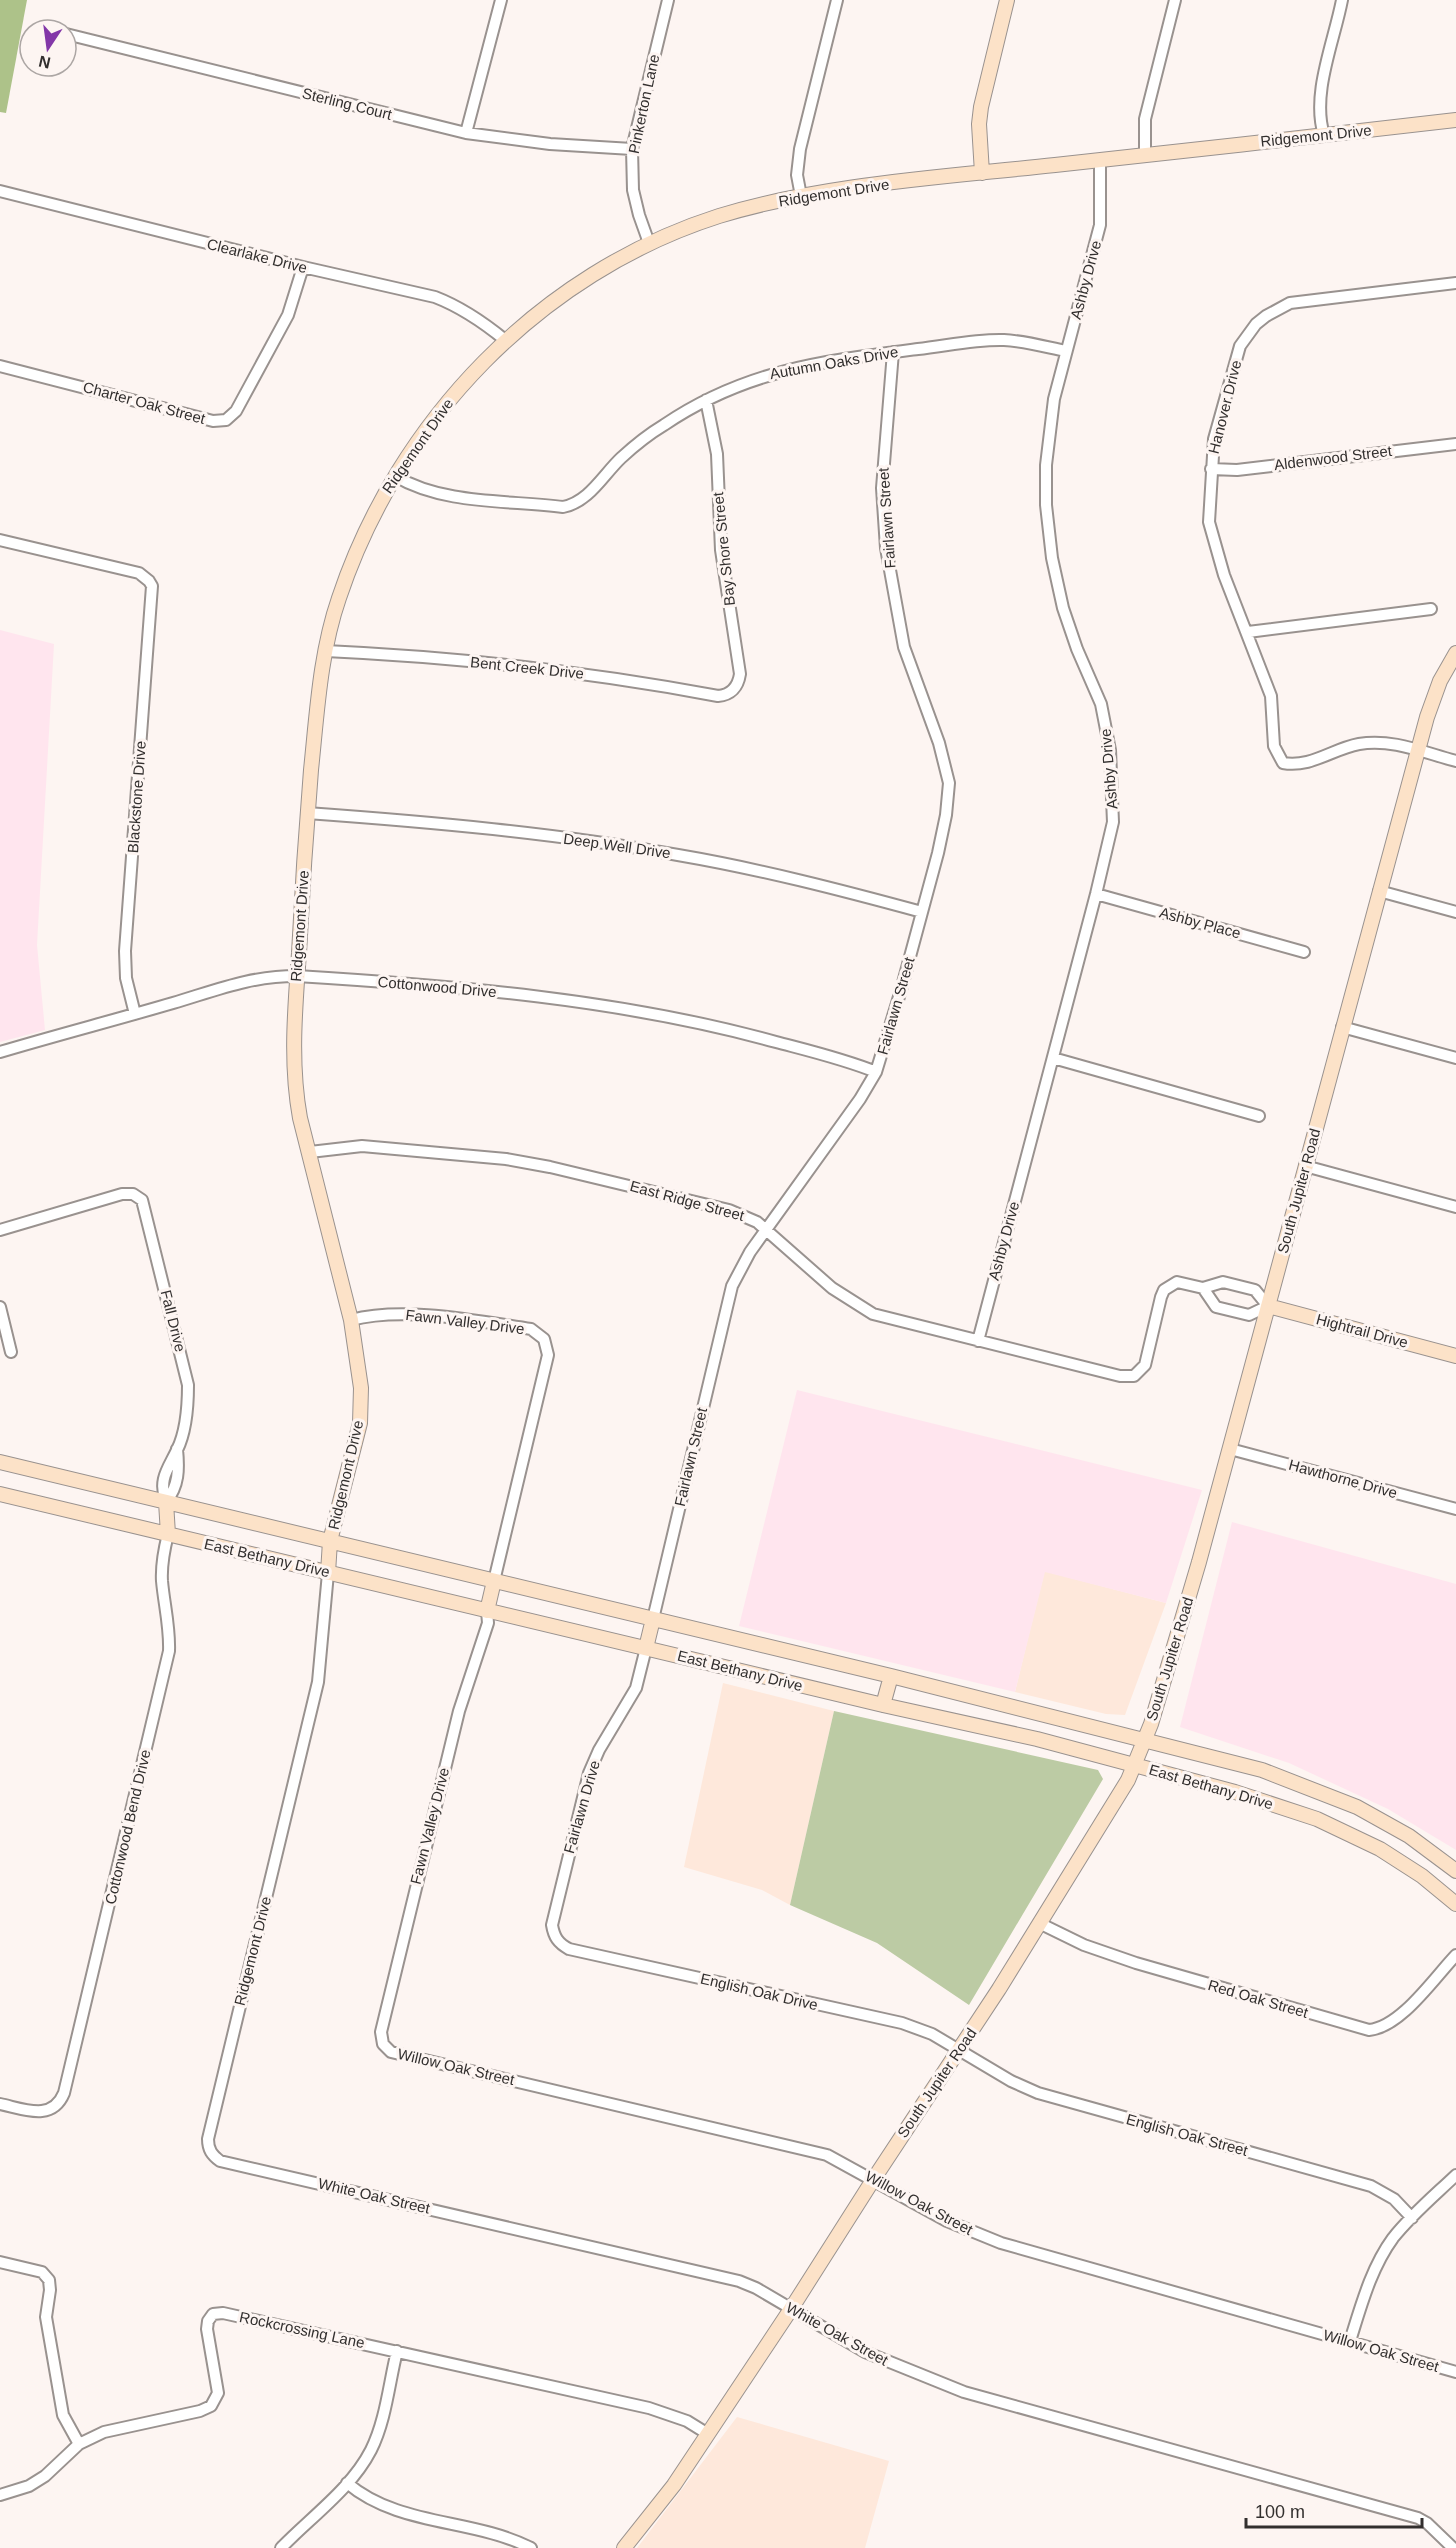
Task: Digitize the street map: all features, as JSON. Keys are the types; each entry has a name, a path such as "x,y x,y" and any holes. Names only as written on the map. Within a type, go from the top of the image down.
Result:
{"street":[{"path":"466,133 501,0"},
{"name":"Pinkerton Lane","path":"649,243 633,190 632,149 668,0"},
{"path":"801,196 797,175 800,149 837,0"},
{"path":"982,173 979,124 981,107 1006,0"},
{"path":"1145,155 1145,119 1175,0"},
{"path":"1324,135 1320,123 1320,95 1342,0"},
{"name":"Sterling Court","path":"78,37 466,133 550,144 632,149"},
{"name":"Ridgemont Drive","path":"210,2152 208,2139 318,1682 330,1541 360,1416 361,1388 351,1320 295,1084 293,1047 307,813 318,700 326,651 337,603 357,548 395,476 454,394 505,340 580,282 649,243 721,216 801,196 982,173 1456,120"},
{"name":"Ashby Drive","path":"978,1341 1113,822 1110,750 1101,704 1077,649 1063,608 1052,558 1046,505 1047,465 1054,399 1100,225 1100,161"},
{"name":"Clearlake Drive","path":"0,191 303,267 435,297 456,305 505,340"},
{"name":"Charter Oak Street","path":"0,366 213,421 226,420 236,411 288,315 303,267"},
{"name":"Hanover Drive","path":"1418,751 1382,742 1360,744 1302,765 1283,763 1274,746 1270,696 1248,632 1224,575 1209,522 1211,469 1214,439 1240,346 1266,315 1290,303 1456,284"},
{"name":"Autumn Oaks Drive","path":"395,476 412,485 438,493 563,507 572,505 586,496 621,458 663,425 706,400 741,384 794,367 892,352 1002,340 1066,351"},
{"name":"Fairlawn Street","path":"653,1619 732,1286 741,1266 876,1072 922,912 946,815 949,783 939,743 904,647 886,548 882,488 892,352"},
{"name":"Bay Shore Street","path":"706,400 717,454 721,550 740,674 735,688 727,694"},
{"name":"Aldenwood Street","path":"1211,469 1237,470 1456,444"},
{"name":"Blackstone Drive","path":"0,540 139,573 149,581 152,593 125,951 126,978 135,1014"},
{"path":"1248,632 1431,609"},
{"name":"Bent Creek Drive","path":"326,651 504,665 589,675 718,696 727,694"},
{"name":"South Jupiter Road","path":"624,2548 674,2485 792,2309 873,2180 960,2050 1128,1780 1145,1739 1179,1635 1342,1027 1435,692 1456,653"},
{"path":"1418,751 1456,761"},
{"name":"Deep Well Drive","path":"307,813 498,830 668,853 809,882 922,912"},
{"path":"1379,891 1456,912"},
{"name":"Ashby Place","path":"1096,894 1304,952"},
{"name":"Cottonwood Drive","path":"0,1052 239,982 271,976 297,976 464,988 612,1008 751,1035 857,1064 876,1072"},
{"path":"1342,1027 1456,1058"},
{"path":"1053,1058 1259,1116"},
{"name":"East Ridge Street","path":"310,1152 362,1146 525,1162 729,1210 747,1217 766,1230 832,1288 873,1314 1120,1376 1134,1376"},
{"path":"1305,1166 1456,1207"},
{"name":"Fall Drive","path":"0,1230 122,1194 138,1197 144,1205 188,1385 186,1413 177,1449 167,1465 162,1490 166,1502"},
{"name":"Hightrail Drive","path":"1134,1376 1145,1365 1164,1290 1177,1282 1203,1288 1223,1282 1255,1290 1268,1306 1456,1356"},
{"name":"Hightrail Drive","path":"1203,1288 1216,1307 1249,1315 1268,1306"},
{"path":"0,1307 11,1352"},
{"name":"Fawn Valley Drive","path":"351,1320 374,1315 402,1314 531,1329 544,1339 548,1355 494,1581"},
{"name":"Hawthorne Drive","path":"1230,1449 1456,1509"},
{"name":"East Bethany Drive","path":"0,1462 891,1676 1263,1770 1357,1807 1409,1836 1456,1871"},
{"name":"East Bethany Drive","path":"0,1494 883,1705 1037,1739 1235,1792 1317,1819 1395,1858 1456,1904"},
{"path":"166,1502 168,1534"},
{"name":"Cottonwood Bend Drive","path":"0,2104 32,2111 48,2111 56,2107 64,2093 169,1651 168,1622 162,1579 164,1550 168,1534"},
{"path":"487,1611 494,1581"},
{"name":"Fawn Valley Drive","path":"383,2044 381,2032 432,1816 459,1711 485,1636 488,1623 487,1611"},
{"path":"646,1648 653,1619"},
{"name":"Fairlawn Drive","path":"556,1940 552,1925 553,1918 589,1773 599,1750 636,1688 646,1648"},
{"path":"883,1705 891,1676"},
{"path":"1395,1858 1409,1836"},
{"name":"Red Oak Street","path":"1039,1923 1084,1945 1136,1963 1369,2030 1378,2029 1395,2021 1456,1955"},
{"name":"English Oak Drive","path":"556,1940 569,1949 902,2023 932,2034 960,2050"},
{"name":"Willow Oak Street","path":"383,2044 397,2054 804,2149 842,2162 947,2221 1000,2243 1456,2372"},
{"name":"English Oak Street","path":"960,2050 1011,2081 1064,2102 1371,2186 1394,2199 1412,2218"},
{"name":"White Oak Street","path":"210,2152 220,2161 722,2276 756,2288 865,2352 935,2382 1418,2518 1453,2548"},
{"path":"1350,2341 1364,2294 1382,2256 1393,2239 1412,2218 1456,2175"},
{"path":"0,2262 42,2272 49,2280 50,2290 45,2316 63,2415 79,2444"},
{"name":"Rockcrossing Lane","path":"0,2496 29,2486 45,2476 79,2444 122,2426 200,2411 211,2406 218,2393 207,2329 208,2321 213,2314 223,2313 649,2408 687,2421 708,2434"},
{"path":"280,2548 347,2483 366,2457 375,2439 397,2351"},
{"path":"347,2483 372,2501 396,2511 491,2531 531,2548"}],"shaded area":[{"path":"0,630 54,644 37,945 45,1030 0,1042"},
{"path":"797,1390 1202,1490 1166,1603 1045,1572 1015,1692 739,1626"},
{"path":"1232,1522 1456,1584 1456,1850 1388,1809 1289,1763 1180,1727"},
{"path":"1044,1571 1166,1603 1125,1715 1106,1714 1015,1692"},
{"path":"723,1683 834,1711 790,1905 762,1890 684,1867"},
{"path":"737,2417 889,2461 865,2548 637,2548"}],"green space":[{"path":"0,0 27,0 24,18 18,18 18,48 6,113 0,112"},
{"path":"834,1711 1098,1770 1103,1779 969,2005 877,1943 790,1905"}]}
